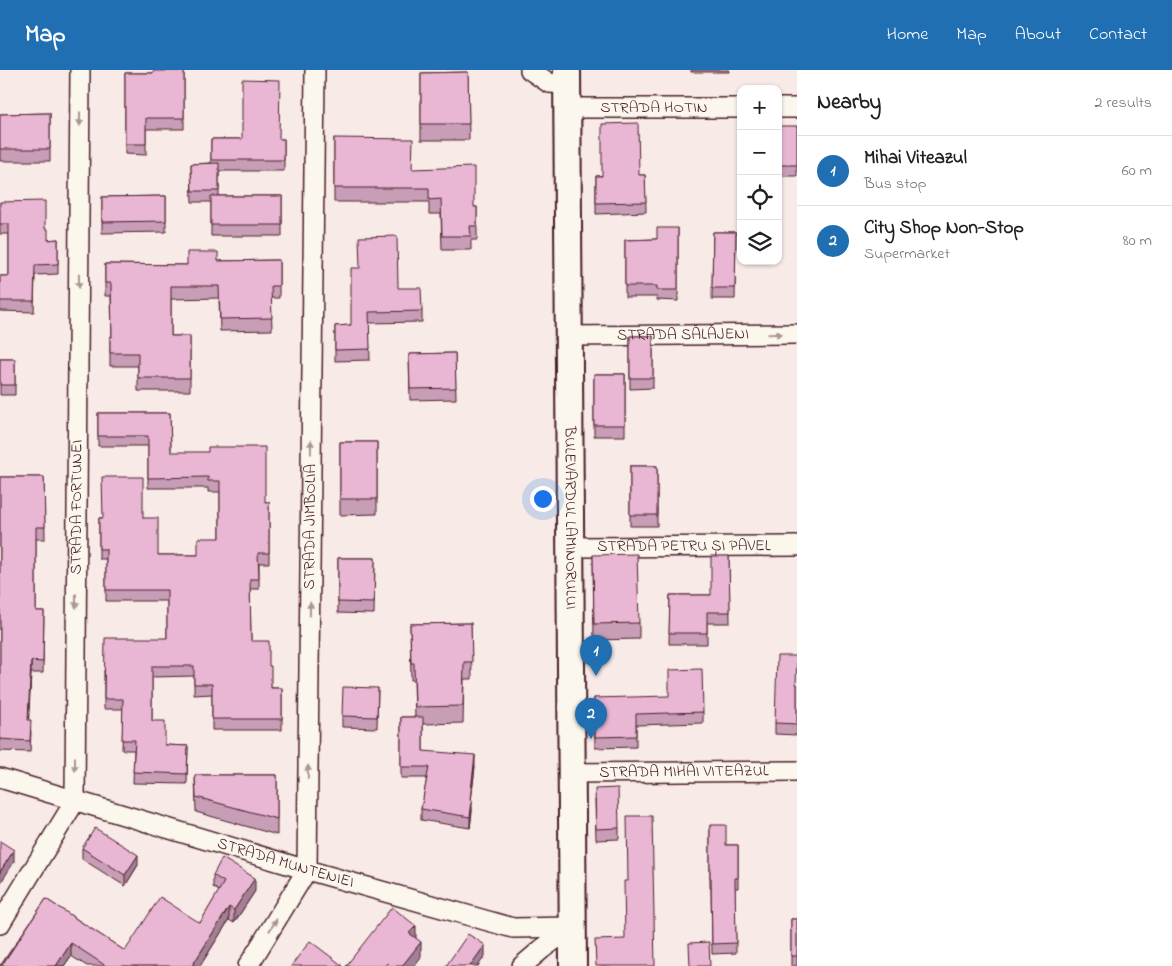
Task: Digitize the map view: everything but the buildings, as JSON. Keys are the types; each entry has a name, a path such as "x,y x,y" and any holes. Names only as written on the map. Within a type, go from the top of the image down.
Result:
{"street":[{"name":"STRADA FORTUNEI","path":"75,801 80,70"},
{"name":"STRADA JIMBOLIA","path":"308,870 315,70"},
{"name":"STRADA HOTIN","path":"530,70 549,82 568,87 737,108"},
{"name":"BULEVARDUL LAMINORULUI","path":"568,87 573,966"},
{"path":"782,108 797,108"},
{"name":"STRADA SĂLĂJENI","path":"569,336 797,334"},
{"name":"STRADA PETRU ȘI PAVEL","path":"570,547 797,546"},
{"name":"STRADA MIHAI VITEAZUL","path":"572,772 797,771"},
{"name":"STRADA MUNTENIEI","path":"0,778 308,870 513,928 572,928"},
{"path":"0,924 75,801"},
{"path":"248,966 308,870"},
{"path":"522,966 572,928"}],"place":[{"name":"Mihai Viteazul","path":"596,676"},
{"name":"City Shop Non-Stop","path":"591,739"}]}
